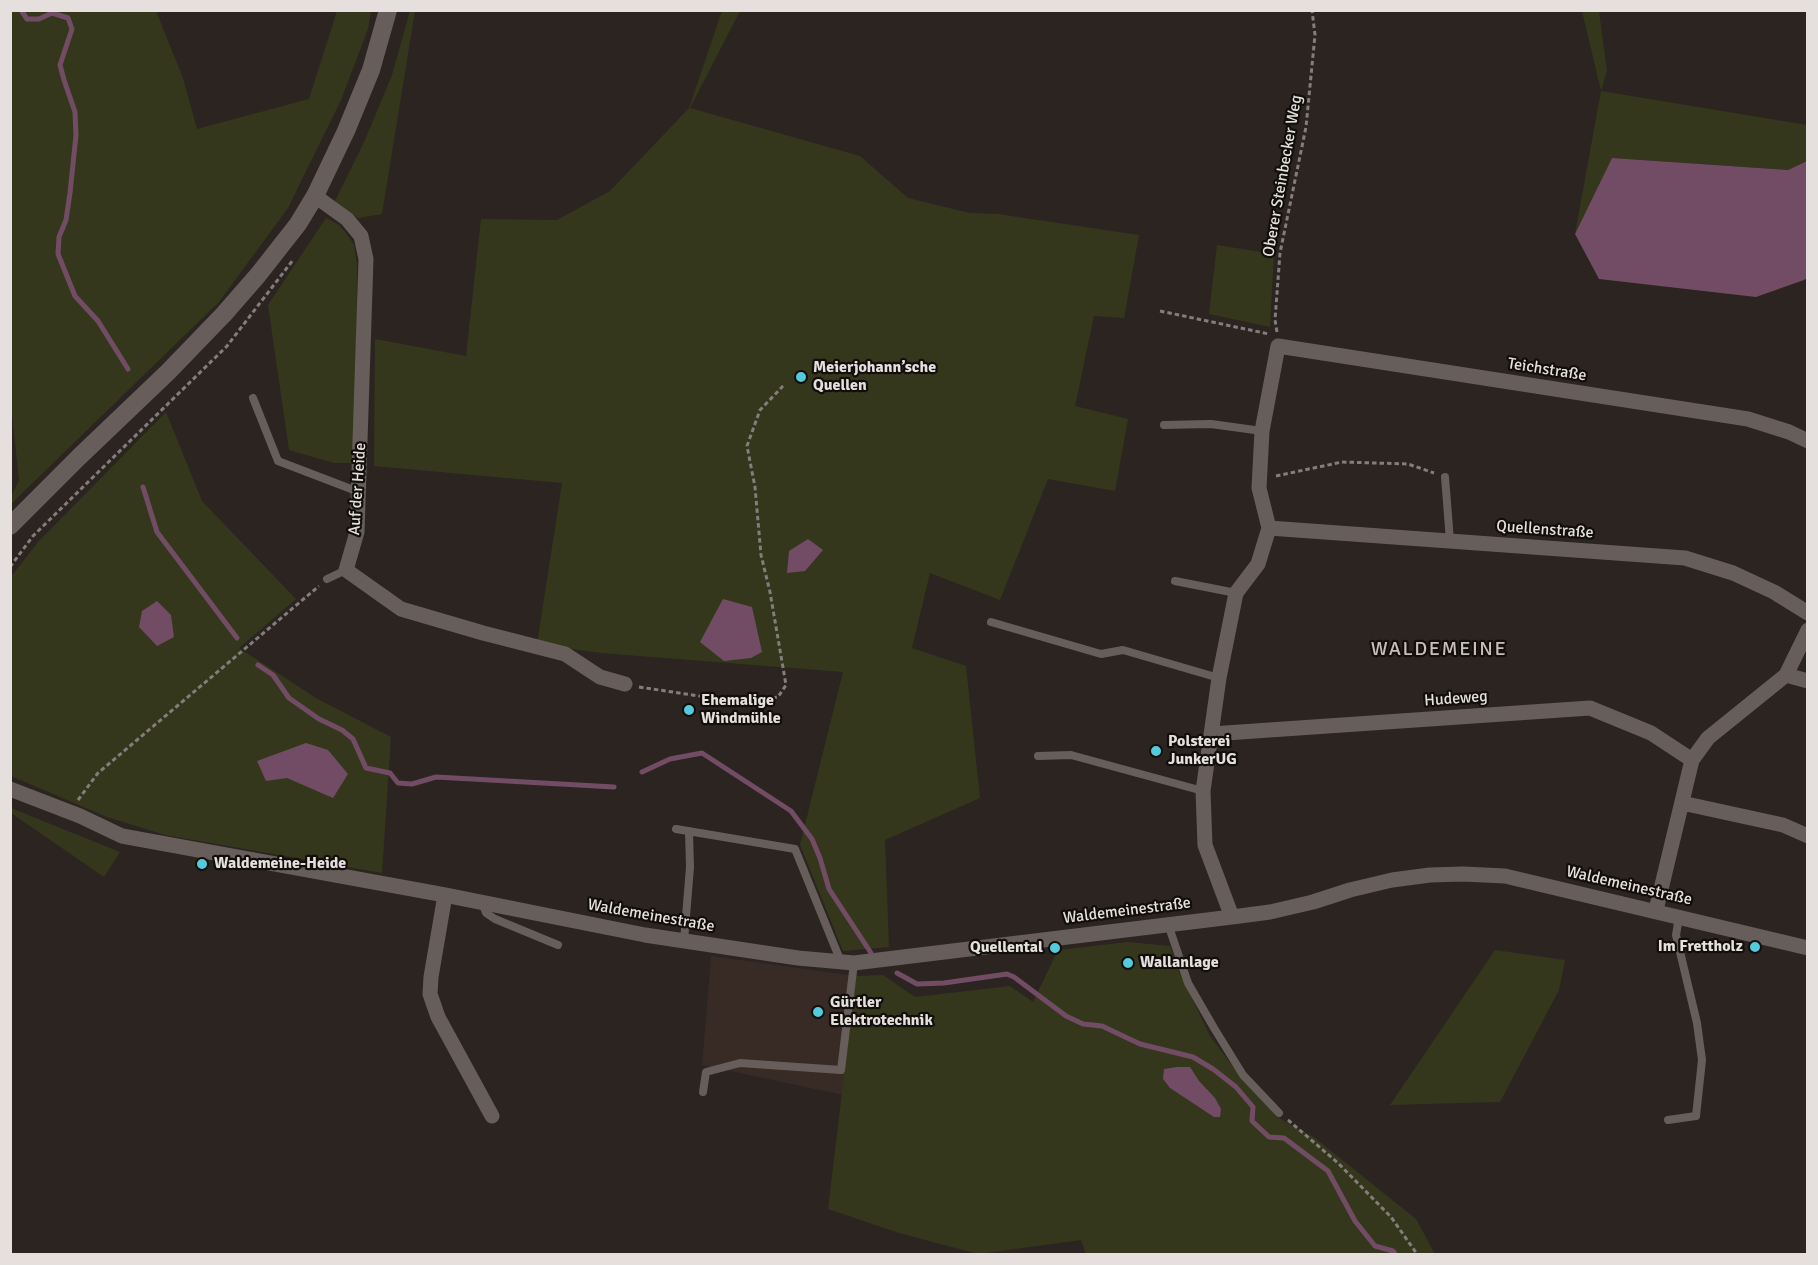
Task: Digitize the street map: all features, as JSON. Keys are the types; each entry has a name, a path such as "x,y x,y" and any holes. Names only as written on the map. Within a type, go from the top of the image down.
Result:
{"street":[{"path":"10,526 168,372 224,314 278,249 315,196 346,131 371,70 388,10"},
{"name":"Auf der Heide","path":"315,196 347,219 361,236 366,259 360,492 357,532 346,570"},
{"path":"1232,917 1205,845 1203,790 1236,593 1258,564 1269,528 1259,479 1262,431 1278,340"},
{"name":"Teichstraße","path":"1278,340 1748,419 1789,432 1808,441"},
{"name":"Quellenstraße","path":"1269,528 1685,558 1733,573 1774,592 1808,613"},
{"path":"346,570 401,609 565,654 600,677 625,684"},
{"path":"1656,910 1692,760 1708,738 1786,675 1808,630"},
{"path":"1786,675 1808,681"},
{"name":"Hudeweg","path":"1211,734 1590,708 1651,733 1692,760"},
{"name":"Waldemeinestraße","path":"10,789 70,812 122,836 684,941 848,963 1270,912 1392,879 1463,874 1505,876 1656,910 1808,948"},
{"path":"1682,803 1783,825 1808,836"},
{"path":"445,895 430,994 438,1017 492,1116"}],"lane":[{"path":"253,398 278,461 360,492"},
{"path":"1164,424 1211,424 1262,431"},
{"path":"1445,477 1450,541"},
{"path":"327,579 346,570"},
{"path":"1175,581 1236,593"},
{"path":"991,622 1101,654 1123,650 1220,678"},
{"path":"1038,756 1071,755 1203,790"},
{"path":"676,829 795,849 848,963 841,1070 740,1063 706,1072 703,1092"},
{"path":"684,941 690,867 689,831"},
{"path":"482,902 486,913 495,919 558,945"},
{"path":"1668,1120 1696,1116 1702,1060 1697,1023 1676,934 1679,917"},
{"path":"1168,924 1188,983 1214,1028 1243,1075 1279,1113"}],"path":[{"name":"Oberer Steinbecker Weg","path":"1278,340 1275,320 1280,253 1306,127 1315,35 1312,10"},
{"path":"1160,311 1278,340"},
{"path":"625,684 746,703 778,697 786,685 770,592 761,555 755,487 747,446 760,410 783,386"},
{"path":"1259,479 1342,462 1408,464 1445,477"},
{"path":"70,812 98,773 327,579"},
{"path":"1279,1113 1338,1163 1383,1209 1417,1254"}],"shaded area":[{"path":"1612,158 1788,170 1807,161 1807,278 1756,297 1599,279 1575,234"},
{"path":"808,539 823,550 805,571 787,573 789,551"},
{"path":"723,599 752,607 762,652 751,658 724,661 700,642"},
{"path":"157,601 171,615 174,637 157,646 139,627 142,611"},
{"path":"306,743 328,750 348,774 333,798 287,778 266,781 257,761"},
{"path":"711,956 856,976 843,1095 702,1065"},
{"path":"1190,1067 1215,1098 1221,1109 1220,1117 1214,1117 1170,1088 1163,1079 1164,1069"}],"green space":[{"path":"11,10 156,11 183,78 197,129 309,99 337,11 371,11 368,29 341,100 288,208 219,302 11,504 11,497 19,480 10,396"},
{"path":"410,11 415,11 382,214 358,218 335,201 365,140 392,75"},
{"path":"722,11 740,11 690,108 860,156 908,198 970,213 998,214 1139,235 1124,318 1094,316 1075,406 1128,419 1115,491 1048,479 1000,600 930,573 912,648 966,666 980,798 885,840 889,947 843,951 800,845 843,672 601,653 537,644 562,483 374,466 375,339 466,356 481,219 557,220 610,191 689,108"},
{"path":"1582,11 1599,11 1607,71 1601,91"},
{"path":"1601,91 1807,125 1807,161 1788,170 1612,158 1575,234"},
{"path":"326,218 339,225 346,233 354,245 357,264 356,463 334,463 289,450 268,305"},
{"path":"1217,245 1274,254 1270,327 1209,314"},
{"path":"166,412 202,501 296,599 239,648 316,698 391,737 382,873 165,835 107,817 11,776 10,578 38,542"},
{"path":"10,808 120,852 104,877 11,813"},
{"path":"1128,942 1170,946 1178,969 1210,1036 1237,1072 1277,1117 1315,1138 1416,1219 1435,1254 1086,1254 1081,1240 978,1254 899,1233 828,1209 856,976 883,975 915,997 1010,986 1033,1002 1058,950"},
{"path":"1495,950 1565,960 1559,990 1500,1102 1390,1105"}],"waterway":[{"path":"21,10 27,19 39,19 52,13 68,18 72,29 60,65 75,112 76,135 66,220 59,237 58,254 75,296 98,321 128,369"},
{"path":"143,487 157,532 237,638"},
{"path":"258,665 273,675 289,698 353,739 366,768 390,773 398,783 412,784 436,777 614,787"},
{"path":"642,772 670,759 702,753 791,811 812,839 829,889 871,953"},
{"path":"897,973 917,984 944,983 1007,974 1066,1016 1083,1024 1102,1026 1140,1044 1193,1057 1236,1087 1253,1107 1252,1121 1269,1137 1284,1138 1328,1171 1355,1221 1375,1246 1393,1251 1395,1254"}],"place":[{"name":"Meierjohann’sche Quellen","path":"801,377"},
{"name":"Ehemalige Windmühle","path":"689,710"},
{"name":"Polsterei JunkerUG","path":"1156,751"},
{"name":"Waldemeine-Heide","path":"202,864"},
{"name":"Im Frettholz","path":"1755,947"},
{"name":"Quellental","path":"1055,948"},
{"name":"Wallanlage","path":"1128,963"},
{"name":"Gürtler Elektrotechnik","path":"818,1012"}],"district":[{"name":"WALDEMEINE","path":"1439,650"}]}
